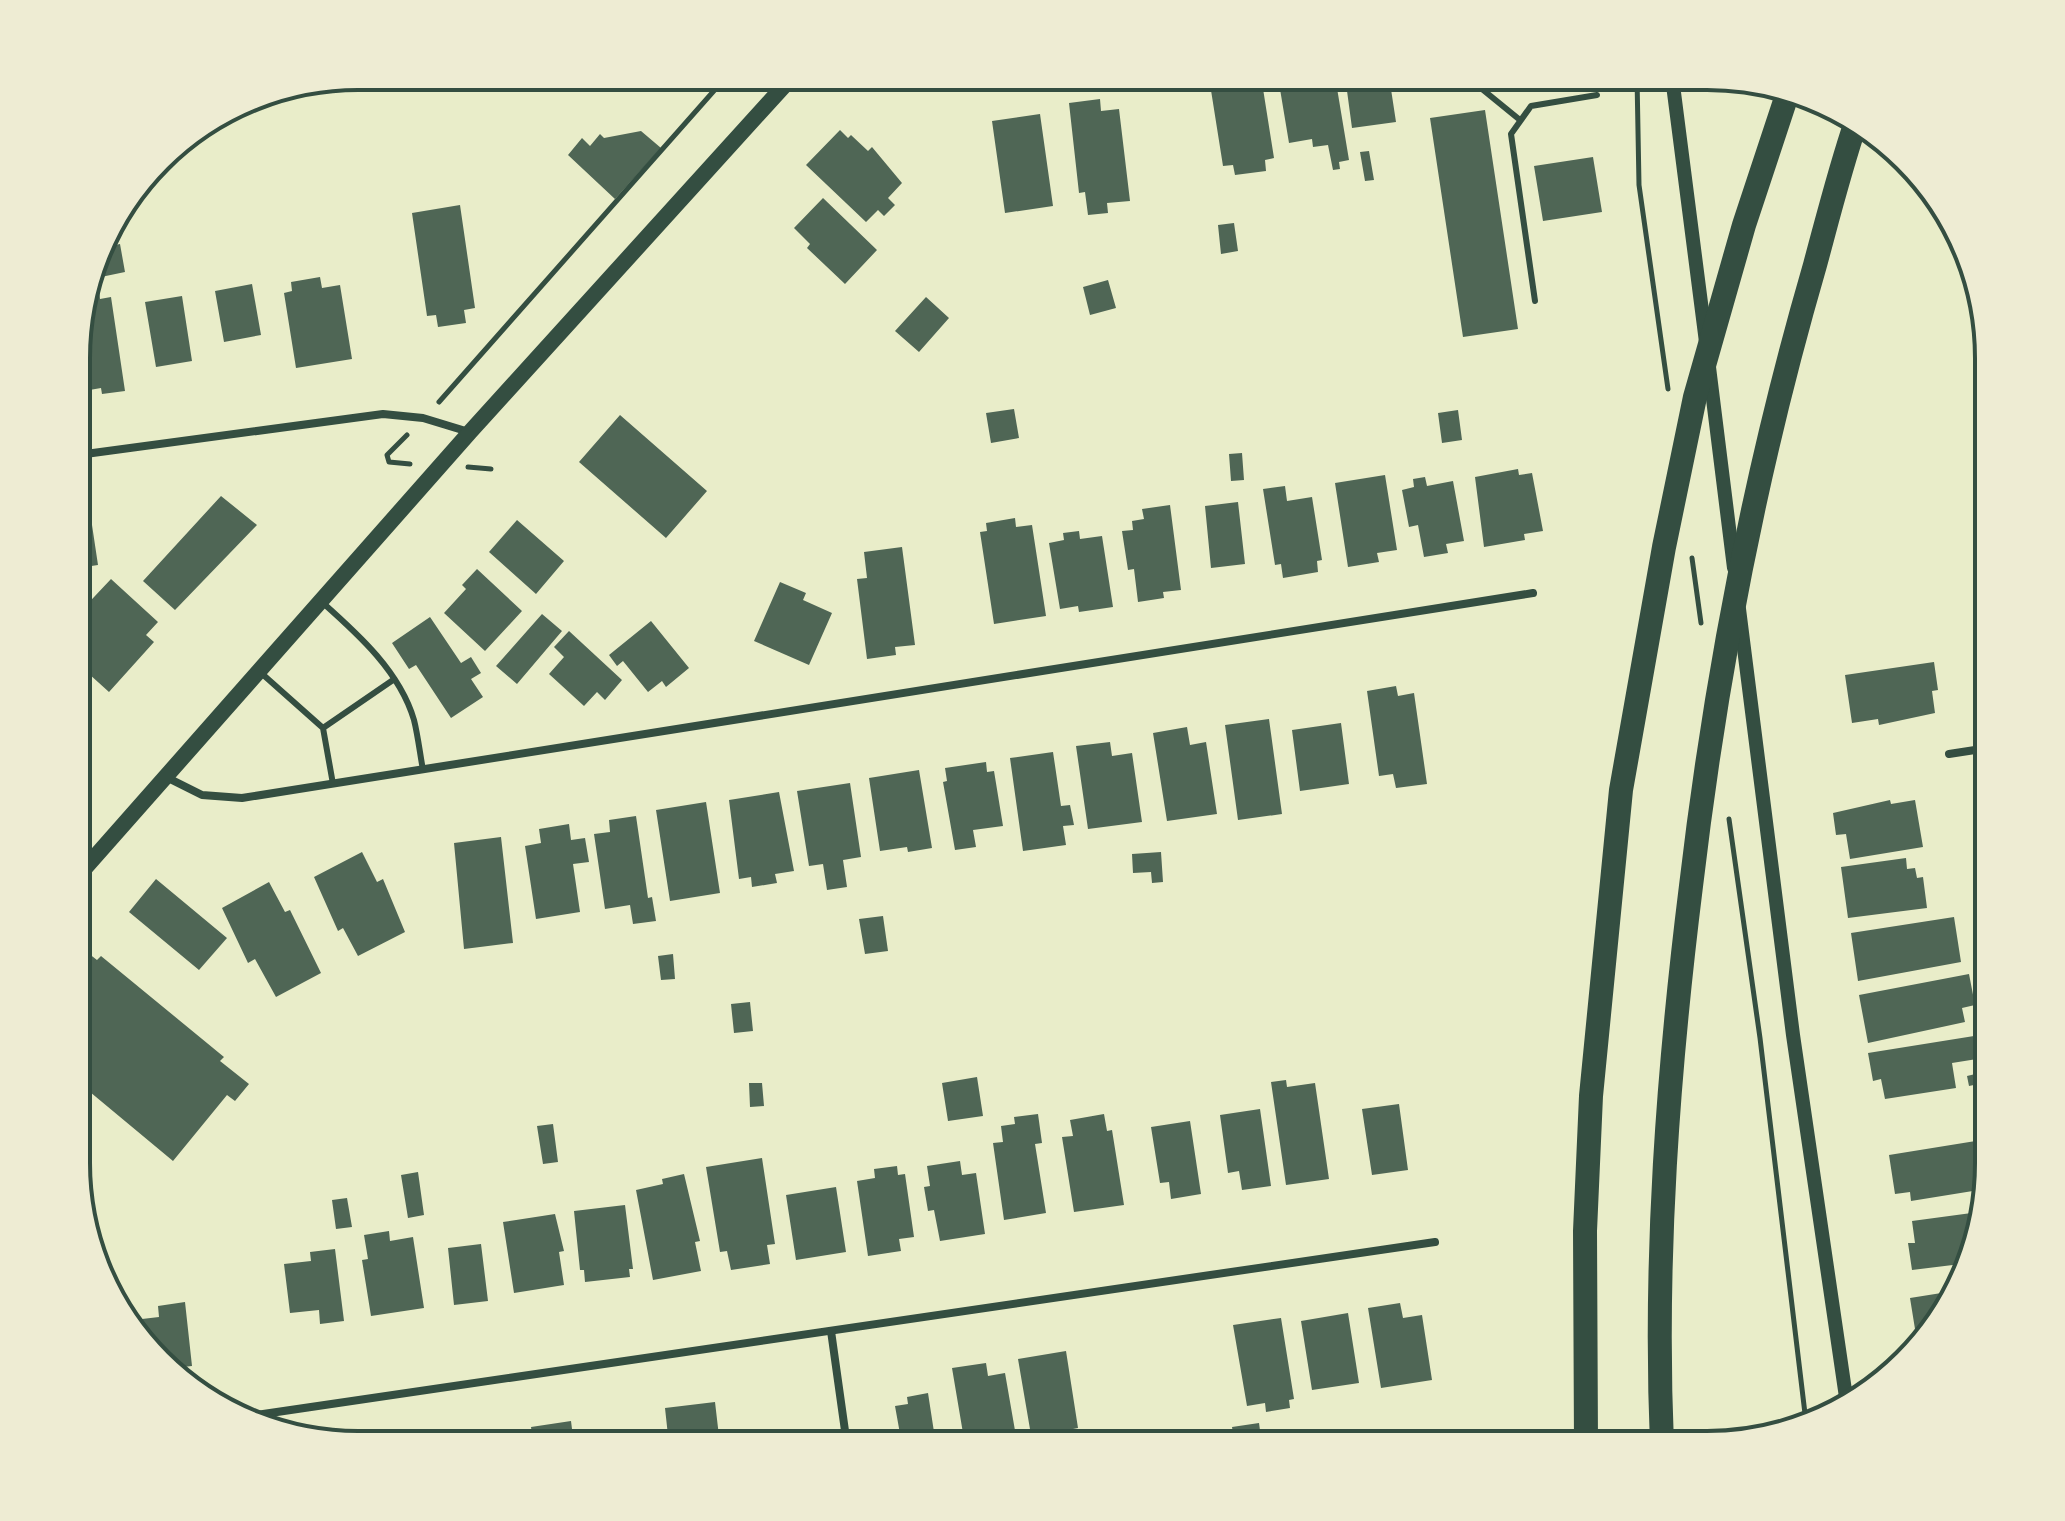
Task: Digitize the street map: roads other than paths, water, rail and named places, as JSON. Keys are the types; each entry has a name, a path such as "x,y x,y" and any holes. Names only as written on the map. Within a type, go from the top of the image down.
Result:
{"highway":[{"path":"1586,1431 1585,1231 1591,1096 1621,790 1695,397 1744,225 1785,102"},
{"path":"1662,1431 1662,1248 1674,1026 1708,750 1731,602 1765,451 1853,134"}],"main road":[{"path":"91,862 470,432 780,90"}],"street":[{"path":"1674,91 1793,1035 1845,1392"},
{"path":"90,453 383,414 423,418 470,432"},
{"path":"166,776 202,795 242,798 1533,593"},
{"path":"1949,754 1974,750"},
{"path":"265,1414 1435,1242"},
{"path":"831,1331 845,1430"}],"lane":[{"path":"1484,91 1520,120"},
{"path":"1535,301 1511,134 1531,106 1597,95"},
{"path":"321,601 371,646 393,680 413,718 423,770"},
{"path":"259,671 323,728 333,784"},
{"path":"323,728 393,680"}]}
